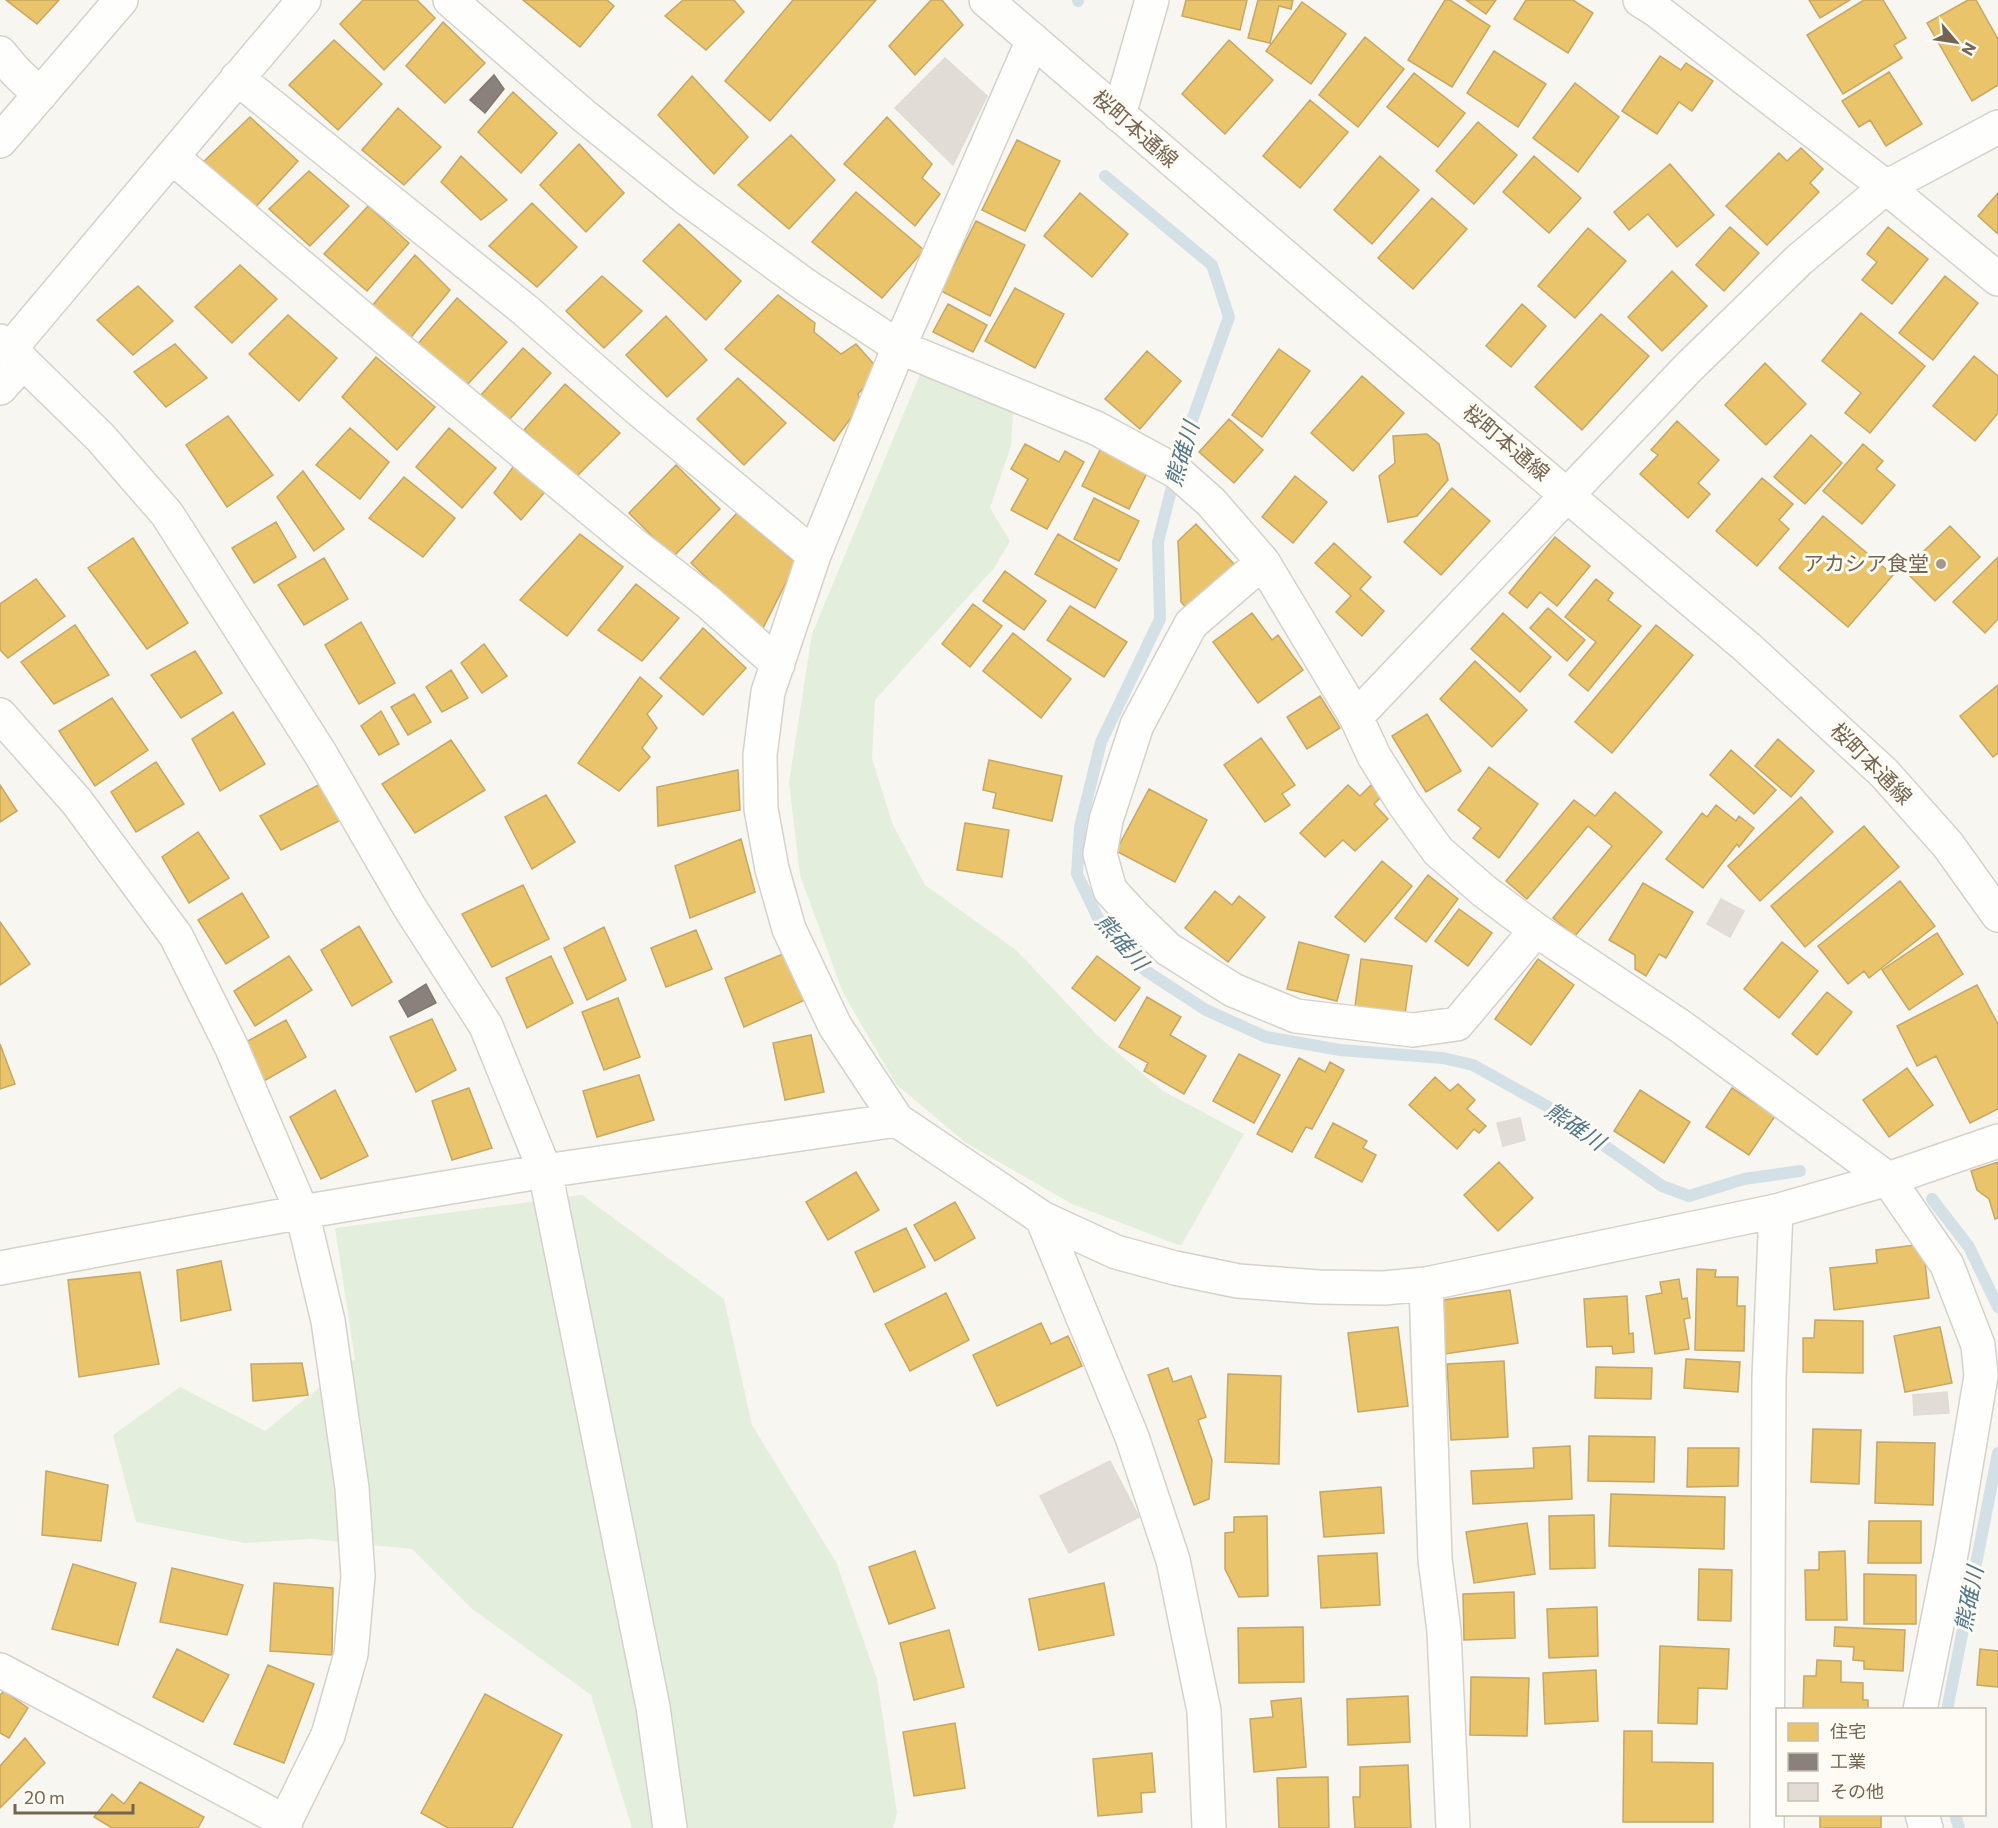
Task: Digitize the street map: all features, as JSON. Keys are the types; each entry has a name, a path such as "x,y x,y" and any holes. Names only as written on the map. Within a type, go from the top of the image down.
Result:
{"street":[{"path":"0,141 121,0"},
{"path":"0,388 11,350 304,0"},
{"path":"450,0 583,115 686,198 805,285 899,347 1096,428 1177,472 1211,502 1263,562 1356,717 1380,766 1438,852 1484,891 1536,930 1680,1026 1888,1179 1947,1265 1978,1346 1981,1376 1954,1538 1920,1708"},
{"name":"桜町本通線","path":"986,0 1748,648 1884,773 1948,845 1998,915"},
{"path":"1119,115 1152,0"},
{"path":"1640,0 1886,187 1998,279"},
{"path":"1033,40 899,347 814,555 768,692 760,756 761,809 772,869 789,929 835,1026 897,1120 1041,1218 1116,1252 1238,1281 1318,1287 1384,1288 1426,1284 1776,1211 1888,1179 1998,1141"},
{"path":"0,53 40,95"},
{"path":"237,78 525,310 637,408 814,555"},
{"path":"1356,717 1688,368 1799,260 1886,187 1998,128"},
{"path":"172,157 624,537 708,602 778,664"},
{"path":"11,350 99,437 167,514 320,753 410,908 486,1026 545,1171 653,1707 670,1828"},
{"path":"1263,562 1191,624 1137,725 1106,820 1100,854 1110,890 1168,949 1233,990 1296,1016 1413,1030 1457,1024 1536,930"},
{"path":"0,715 77,802 176,936 231,1046 302,1212 328,1321 352,1488 358,1576 351,1654 328,1735 287,1826 0,1670"},
{"path":"0,1268 302,1212 545,1171 897,1120"},
{"path":"1767,1828 1769,1378 1776,1211"},
{"path":"1041,1218 1132,1437 1173,1560 1204,1711 1209,1828"},
{"path":"1426,1284 1435,1559 1444,1631 1453,1828"}],"green space":[{"path":"921,372 1013,411 1011,446 990,508 1010,541 994,568 875,700 872,759 893,825 925,885 1016,950 1099,1037 1163,1091 1244,1134 1181,1246 1072,1204 966,1143 896,1084 843,993 800,875 789,782 812,634"},
{"path":"582,1195 724,1299 752,1425 836,1562 877,1679 897,1813 893,1828 632,1828 591,1695 471,1608 412,1549 311,1539 244,1543 136,1522 113,1435 180,1387 265,1431 355,1359 335,1228"}],"building: 住宅":[{"path":"6,0 59,0 37,24"},
{"path":"363,0 417,0 435,18 384,70 340,24"},
{"path":"523,0 607,0 614,6 580,47"},
{"path":"683,0 734,0 744,12 706,50 665,16"},
{"path":"793,0 876,0 770,121 725,81"},
{"path":"931,0 942,0 963,25 915,75 889,46"},
{"path":"1186,0 1247,0 1240,30 1182,16"},
{"path":"1258,0 1293,0 1291,9 1279,6 1270,43 1248,38"},
{"path":"1445,0 1450,0 1490,26 1452,87 1408,60"},
{"path":"1466,0 1496,0 1486,14"},
{"path":"1526,0 1573,0 1593,13 1568,53 1514,19"},
{"path":"1809,0 1850,0 1820,18"},
{"path":"1864,0 1883,0 1906,38 1894,45 1902,58 1843,94 1807,35"},
{"path":"1968,0 1976,0 1998,39 1998,85 1972,101 1927,23"},
{"path":"1302,2 1346,34 1311,84 1266,51"},
{"path":"443,22 485,63 445,103 406,66"},
{"path":"1365,37 1404,69 1358,127 1319,95"},
{"path":"334,40 382,84 338,130 289,85"},
{"path":"1229,40 1273,80 1225,134 1182,94"},
{"path":"1494,51 1546,84 1518,127 1467,93"},
{"path":"1660,56 1681,70 1686,63 1713,81 1692,111 1679,102 1657,134 1622,111"},
{"path":"1889,72 1922,124 1886,146 1870,120 1859,127 1842,101"},
{"path":"1414,73 1465,113 1438,147 1387,107"},
{"path":"692,76 748,137 714,174 658,115"},
{"path":"1575,83 1619,117 1578,172 1533,138"},
{"path":"513,92 557,133 521,173 478,132"},
{"path":"1310,100 1348,132 1300,188 1263,156"},
{"path":"398,108 441,147 404,185 362,150"},
{"path":"250,117 298,161 250,213 198,167"},
{"path":"887,117 932,164 922,178 940,194 915,226 844,164"},
{"path":"1478,122 1517,155 1474,204 1436,171"},
{"path":"791,135 835,180 789,229 738,185"},
{"path":"1017,140 1060,161 1025,231 982,210"},
{"path":"579,144 624,193 586,232 540,185"},
{"path":"1801,148 1823,169 1810,183 1819,192 1767,245 1726,206 1779,153 1787,161"},
{"path":"461,156 507,200 481,220 441,182"},
{"path":"1380,156 1419,190 1372,244 1334,210"},
{"path":"1534,156 1581,198 1549,233 1503,192"},
{"path":"1670,164 1714,215 1677,247 1648,214 1629,230 1614,212"},
{"path":"309,171 349,206 310,246 269,209"},
{"path":"856,192 924,250 882,298 812,242"},
{"path":"1080,193 1128,234 1092,277 1044,236"},
{"path":"1998,193 1998,234 1978,216"},
{"path":"1432,198 1467,229 1413,289 1378,258"},
{"path":"532,203 577,247 537,287 489,246"},
{"path":"368,206 409,243 367,291 324,254"},
{"path":"976,221 1025,245 990,316 941,291"},
{"path":"679,224 741,281 706,320 643,261"},
{"path":"1730,227 1759,253 1724,291 1696,265"},
{"path":"1888,227 1928,259 1892,304 1862,280 1877,262 1867,254"},
{"path":"1588,228 1626,261 1575,318 1538,286"},
{"path":"415,255 450,290 408,341 371,307"},
{"path":"240,265 277,299 232,343 195,307"},
{"path":"1672,271 1707,306 1662,351 1628,317"},
{"path":"602,276 642,311 604,348 566,311"},
{"path":"1945,276 1978,303 1933,360 1899,333"},
{"path":"138,286 173,321 133,355 97,320"},
{"path":"1015,288 1064,314 1035,368 985,341"},
{"path":"778,295 815,323 814,332 841,354 856,344 879,370 858,394 861,404 834,441 725,349"},
{"path":"457,298 507,342 465,387 417,345"},
{"path":"948,304 987,325 973,352 933,332"},
{"path":"1522,304 1546,326 1511,367 1486,346"},
{"path":"1861,313 1925,366 1870,433 1845,413 1861,393 1822,361"},
{"path":"1601,314 1649,356 1582,430 1535,387"},
{"path":"288,315 337,358 299,401 249,354"},
{"path":"666,316 707,360 667,397 626,355"},
{"path":"175,344 207,378 166,407 134,372"},
{"path":"523,348 551,373 509,420 481,395"},
{"path":"1279,349 1310,371 1262,437 1232,415"},
{"path":"1147,351 1181,381 1140,429 1105,399"},
{"path":"1974,356 1998,376 1998,413 1975,441 1933,406"},
{"path":"376,357 435,407 397,450 342,397"},
{"path":"1765,363 1806,404 1766,445 1725,405"},
{"path":"1362,376 1404,413 1353,471 1311,433"},
{"path":"738,378 786,423 744,465 697,419"},
{"path":"565,384 620,433 576,477 524,430"},
{"path":"228,416 273,475 227,507 186,445"},
{"path":"1229,419 1263,450 1234,483 1199,452"},
{"path":"1677,421 1719,460 1698,483 1710,494 1688,518 1640,474 1658,455 1651,450"},
{"path":"350,428 389,462 360,499 316,465"},
{"path":"449,428 496,468 462,508 416,467"},
{"path":"1427,434 1439,444 1448,480 1417,516 1388,522 1379,476 1395,463 1393,436"},
{"path":"1811,435 1842,463 1805,504 1774,477"},
{"path":"1025,444 1059,462 1065,451 1084,462 1047,529 1011,510 1028,479 1011,469"},
{"path":"1103,444 1150,467 1129,509 1082,486"},
{"path":"1863,444 1883,461 1876,469 1895,485 1862,524 1823,491"},
{"path":"516,463 544,493 521,520 494,493"},
{"path":"676,465 720,509 673,557 629,513"},
{"path":"303,471 344,529 314,551 277,497"},
{"path":"1295,476 1327,502 1293,543 1262,517"},
{"path":"404,477 455,518 423,557 369,518"},
{"path":"1762,478 1793,504 1779,520 1789,529 1757,566 1716,531"},
{"path":"1452,488 1490,521 1441,575 1404,542"},
{"path":"1094,498 1139,521 1119,561 1074,539"},
{"path":"737,513 796,563 762,630 691,563"},
{"path":"1823,516 1893,575 1848,627 1779,568"},
{"path":"276,522 296,557 254,583 232,548"},
{"path":"1196,524 1235,565 1188,610 1181,602 1178,541"},
{"path":"1950,526 1980,557 1935,601 1904,570"},
{"path":"580,534 623,567 567,636 520,600"},
{"path":"1058,534 1117,569 1095,608 1035,574"},
{"path":"1555,537 1590,566 1557,606 1540,592 1527,608 1509,593"},
{"path":"133,538 188,623 147,649 88,568"},
{"path":"1334,543 1371,577 1360,589 1384,611 1362,636 1336,612 1351,596 1315,563"},
{"path":"1998,557 1998,619 1985,633 1953,602"},
{"path":"324,558 348,599 304,625 278,585"},
{"path":"1005,571 1046,601 1024,630 983,601"},
{"path":"36,579 65,616 8,658 0,650 0,604"},
{"path":"1596,579 1613,593 1608,600 1641,626 1588,691 1569,675 1596,642 1565,617"},
{"path":"636,584 679,618 642,661 598,630"},
{"path":"973,604 1002,626 970,667 942,644"},
{"path":"1070,606 1127,642 1104,677 1047,640"},
{"path":"1548,608 1585,640 1567,661 1530,628"},
{"path":"1252,613 1272,640 1278,635 1303,670 1258,703 1213,642"},
{"path":"1503,613 1551,657 1520,692 1471,649"},
{"path":"361,622 395,683 359,704 325,645"},
{"path":"75,625 109,675 54,704 21,662"},
{"path":"1656,625 1693,655 1612,753 1575,722"},
{"path":"703,628 746,668 703,715 660,678"},
{"path":"1013,633 1071,679 1041,718 983,671"},
{"path":"484,644 507,676 482,693 461,663"},
{"path":"195,651 222,693 181,718 151,675"},
{"path":"1475,661 1527,710 1492,747 1440,699"},
{"path":"451,670 468,698 442,712 426,687"},
{"path":"640,677 662,696 647,714 657,728 642,748 650,757 619,791 578,763"},
{"path":"1998,685 1998,753 1993,757 1960,716"},
{"path":"414,694 431,722 408,735 391,707"},
{"path":"1320,696 1340,728 1307,749 1287,717"},
{"path":"112,698 148,750 95,786 59,731"},
{"path":"381,711 399,744 379,755 361,726"},
{"path":"233,712 265,764 220,791 192,739"},
{"path":"1427,714 1461,771 1426,792 1392,736"},
{"path":"1261,738 1295,785 1282,794 1290,805 1265,822 1224,765"},
{"path":"1778,739 1814,771 1791,797 1755,766"},
{"path":"451,740 485,790 415,833 382,784"},
{"path":"1731,750 1776,790 1754,814 1710,775"},
{"path":"989,760 1062,776 1052,821 993,808 996,793 983,790"},
{"path":"156,762 184,804 136,832 111,792"},
{"path":"1489,767 1538,804 1499,858 1473,838 1481,828 1458,810"},
{"path":"738,770 740,810 658,826 657,787"},
{"path":"322,783 341,820 281,850 260,816"},
{"path":"0,785 17,811 0,822"},
{"path":"1348,785 1360,796 1371,785 1382,796 1374,804 1388,819 1355,851 1343,840 1325,857 1300,833"},
{"path":"1149,789 1207,820 1175,882 1116,851"},
{"path":"1615,792 1662,832 1575,936 1553,918 1612,846 1588,826 1527,899 1506,881 1574,800 1595,816"},
{"path":"546,795 575,842 532,869 505,817"},
{"path":"1801,797 1833,832 1760,901 1728,866"},
{"path":"1716,805 1736,821 1739,816 1754,828 1739,847 1737,844 1703,888 1666,859 1702,813 1707,817"},
{"path":"965,823 1009,830 1002,877 957,870"},
{"path":"1864,826 1899,867 1805,947 1771,906"},
{"path":"198,832 229,878 189,903 162,857"},
{"path":"741,839 755,892 690,918 675,866"},
{"path":"1382,861 1412,886 1365,942 1335,917"},
{"path":"1428,875 1458,899 1426,942 1395,918"},
{"path":"1900,881 1935,926 1869,978 1864,971 1848,984 1818,946"},
{"path":"1643,883 1693,912 1666,958 1659,954 1646,976 1635,969 1635,955 1609,940"},
{"path":"523,885 549,939 492,967 462,914"},
{"path":"1215,891 1232,905 1239,896 1265,917 1228,962 1185,928"},
{"path":"242,893 269,937 226,964 198,920"},
{"path":"1459,909 1492,933 1468,966 1435,941"},
{"path":"0,922 30,964 0,985"},
{"path":"359,926 392,982 352,1006 321,950"},
{"path":"604,927 626,980 587,1000 564,948"},
{"path":"696,930 712,969 666,987 651,948"},
{"path":"1937,933 1963,974 1909,1010 1882,970"},
{"path":"1299,942 1349,955 1337,1001 1287,989"},
{"path":"1782,942 1818,971 1779,1018 1744,989"},
{"path":"783,954 805,1000 744,1027 725,978"},
{"path":"289,956 312,990 255,1026 234,991"},
{"path":"551,956 573,1003 527,1028 506,978"},
{"path":"1097,956 1140,988 1115,1021 1072,988"},
{"path":"1361,959 1412,966 1405,1014 1355,1007"},
{"path":"1538,959 1574,985 1531,1045 1495,1019"},
{"path":"1977,985 1998,1024 1998,1109 1970,1123 1936,1056 1917,1066 1897,1026"},
{"path":"1827,992 1852,1012 1817,1055 1792,1034"},
{"path":"1147,997 1181,1017 1170,1035 1206,1056 1184,1094 1144,1071 1148,1063 1119,1047"},
{"path":"618,998 640,1057 604,1070 582,1012"},
{"path":"432,1019 456,1070 416,1092 390,1037"},
{"path":"286,1020 306,1057 264,1081 246,1042"},
{"path":"811,1035 824,1092 785,1100 773,1043"},
{"path":"0,1044 15,1084 0,1089"},
{"path":"1239,1054 1280,1075 1254,1123 1213,1101"},
{"path":"1299,1058 1325,1072 1330,1062 1344,1070 1312,1129 1306,1127 1292,1152 1257,1134"},
{"path":"1907,1068 1933,1105 1889,1137 1863,1100"},
{"path":"639,1075 654,1120 597,1137 583,1091"},
{"path":"1435,1077 1450,1091 1458,1084 1475,1100 1467,1109 1486,1126 1479,1133 1474,1129 1457,1149 1409,1105"},
{"path":"469,1088 492,1148 452,1160 432,1101"},
{"path":"1732,1088 1775,1116 1749,1155 1706,1127"},
{"path":"335,1090 368,1156 321,1179 290,1117"},
{"path":"1640,1090 1690,1122 1664,1163 1614,1131"},
{"path":"1333,1123 1367,1141 1363,1148 1376,1155 1362,1182 1315,1157"},
{"path":"1499,1162 1533,1198 1498,1231 1464,1195"},
{"path":"1998,1162 1998,1218 1995,1219 1989,1199 1977,1190 1971,1171"},
{"path":"856,1172 879,1210 828,1240 806,1202"},
{"path":"955,1202 975,1238 935,1261 914,1225"},
{"path":"906,1228 925,1267 874,1292 855,1252"},
{"path":"1923,1244 1929,1298 1834,1310 1830,1268 1877,1263 1876,1250"},
{"path":"221,1261 231,1310 181,1321 177,1270"},
{"path":"1697,1269 1716,1270 1715,1277 1738,1277 1737,1306 1745,1306 1744,1351 1695,1350"},
{"path":"140,1272 159,1364 79,1377 68,1280"},
{"path":"1679,1279 1682,1299 1687,1298 1690,1318 1684,1319 1689,1349 1655,1354 1646,1296 1662,1293 1660,1282"},
{"path":"1510,1290 1518,1343 1445,1354 1437,1301"},
{"path":"946,1293 969,1340 910,1371 885,1324"},
{"path":"1627,1296 1629,1334 1633,1333 1634,1352 1613,1354 1612,1346 1587,1347 1584,1299"},
{"path":"1815,1320 1863,1321 1863,1373 1803,1372 1803,1338 1814,1338"},
{"path":"1041,1323 1051,1344 1068,1336 1082,1366 997,1406 973,1355"},
{"path":"1398,1327 1408,1406 1358,1412 1348,1333"},
{"path":"1940,1327 1952,1383 1905,1392 1894,1336"},
{"path":"1686,1359 1740,1362 1738,1392 1684,1388"},
{"path":"1504,1361 1508,1437 1451,1440 1447,1364"},
{"path":"302,1363 308,1395 253,1401 251,1364"},
{"path":"1596,1367 1652,1368 1651,1399 1595,1398"},
{"path":"1168,1368 1173,1382 1191,1376 1206,1417 1198,1420 1212,1460 1209,1499 1194,1505 1148,1375"},
{"path":"1228,1374 1281,1376 1279,1464 1225,1462"},
{"path":"1813,1429 1861,1430 1859,1484 1811,1482"},
{"path":"1589,1436 1655,1437 1654,1482 1588,1481"},
{"path":"1877,1442 1935,1443 1933,1505 1875,1503"},
{"path":"1570,1446 1572,1499 1473,1504 1471,1471 1534,1468 1533,1448"},
{"path":"1688,1448 1739,1448 1738,1486 1687,1487"},
{"path":"46,1471 108,1485 101,1541 42,1535"},
{"path":"1381,1487 1384,1533 1324,1537 1320,1492"},
{"path":"1611,1494 1725,1497 1724,1549 1609,1546"},
{"path":"1594,1515 1595,1568 1550,1569 1549,1516"},
{"path":"1267,1516 1268,1596 1239,1597 1225,1569 1225,1533 1234,1532 1234,1517"},
{"path":"1869,1521 1921,1521 1921,1563 1868,1563"},
{"path":"1527,1523 1535,1574 1474,1583 1466,1532"},
{"path":"915,1551 935,1608 889,1624 869,1567"},
{"path":"1845,1551 1847,1620 1806,1620 1805,1570 1819,1570 1819,1552"},
{"path":"1377,1553 1380,1605 1321,1608 1318,1556"},
{"path":"73,1564 136,1583 118,1645 52,1629"},
{"path":"172,1568 243,1585 227,1635 160,1622"},
{"path":"1699,1569 1732,1570 1731,1621 1698,1620"},
{"path":"1864,1574 1916,1575 1916,1624 1864,1624"},
{"path":"274,1583 333,1588 332,1655 270,1651"},
{"path":"1104,1583 1114,1635 1039,1650 1029,1599"},
{"path":"1514,1592 1515,1638 1464,1640 1463,1594"},
{"path":"1597,1607 1598,1656 1549,1658 1547,1609"},
{"path":"1303,1627 1304,1682 1239,1683 1238,1628"},
{"path":"1835,1627 1905,1630 1903,1671 1864,1669 1864,1661 1853,1660 1854,1647 1834,1646"},
{"path":"949,1630 964,1687 914,1700 900,1643"},
{"path":"1660,1646 1729,1649 1727,1689 1698,1688 1697,1724 1658,1723"},
{"path":"177,1649 229,1675 203,1722 153,1697"},
{"path":"1980,1649 1998,1651 1998,1687 1977,1685"},
{"path":"1817,1660 1841,1661 1841,1682 1863,1683 1863,1700 1868,1700 1868,1708 1803,1708 1804,1676 1816,1676"},
{"path":"268,1665 314,1684 284,1763 234,1744"},
{"path":"1596,1670 1598,1721 1545,1724 1543,1673"},
{"path":"1471,1677 1529,1678 1527,1736 1470,1735"},
{"path":"4,1691 28,1708 9,1738 0,1733 0,1695"},
{"path":"485,1694 562,1735 512,1828 448,1828 421,1813"},
{"path":"1408,1696 1410,1742 1348,1745 1347,1699"},
{"path":"1301,1698 1306,1767 1254,1772 1250,1719 1273,1717 1271,1701"},
{"path":"955,1723 965,1788 914,1796 903,1732"},
{"path":"1624,1731 1652,1731 1652,1762 1713,1763 1713,1822 1623,1822"},
{"path":"25,1738 45,1763 0,1808 0,1766"},
{"path":"1152,1753 1155,1792 1141,1793 1142,1812 1098,1816 1093,1759"},
{"path":"1408,1765 1411,1828 1355,1828 1353,1797 1360,1797 1360,1767"},
{"path":"1328,1777 1329,1828 1279,1828 1277,1778"},
{"path":"140,1782 204,1817 198,1828 112,1828 94,1817 112,1794 124,1804"},
{"path":"1820,1816 1881,1816 1881,1828 1820,1828"}],"building: 工業":[{"path":"494,75 504,89 485,113 470,100"},
{"path":"426,984 436,1003 408,1017 399,1001"}],"building: その他":[{"path":"945,58 987,96 953,165 895,108"},
{"path":"1721,899 1744,911 1730,937 1707,924"},
{"path":"1520,1118 1525,1140 1503,1146 1497,1123"},
{"path":"1947,1392 1949,1413 1914,1415 1913,1395"},
{"path":"1110,1461 1139,1517 1069,1553 1040,1496"}],"waterway":[{"name":"熊碓川","path":"1105,176 1212,265 1229,317 1181,451 1158,542 1160,619 1101,742 1080,827 1077,874 1098,918 1146,971 1206,1010 1266,1037 1340,1050 1443,1058 1473,1065 1552,1109 1662,1186 1689,1196 1744,1179 1800,1171"},
{"name":"熊碓川","path":"1932,1199 1969,1247 1998,1307"},
{"name":"熊碓川","path":"1947,1708 1998,1453"},
{"name":"熊碓川","path":"1956,1816 1959,1828"}],"place":[{"name":"アカシア食堂","path":"1941,564"}]}
